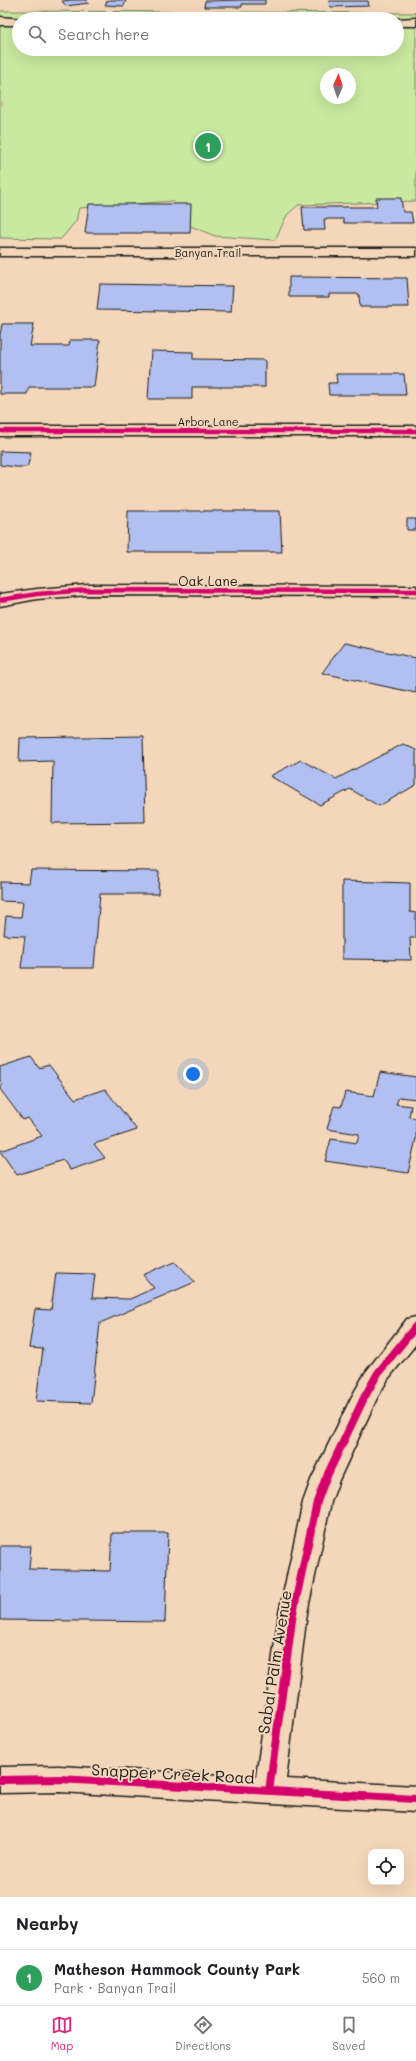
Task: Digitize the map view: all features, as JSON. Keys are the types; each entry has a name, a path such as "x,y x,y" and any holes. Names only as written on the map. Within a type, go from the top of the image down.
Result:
{"street":[{"path":"0,21 12,21"},
{"path":"404,22 416,22"},
{"name":"Banyan Trail","path":"0,252 416,252"},
{"name":"Arbor Lane","path":"0,431 416,431"},
{"name":"Oak Lane","path":"0,600 88,590 416,591"},
{"name":"Sabal Palm Avenue","path":"268,1791 293,1613 317,1502 325,1480 364,1398 378,1373 416,1326"},
{"name":"Snapper Creek Road","path":"0,1780 59,1779 416,1799"}],"green space":[{"path":"0,11 208,12 12,12 12,56 404,56 404,13 416,13 416,201 298,205 287,215 275,240 215,236 185,224 173,201 79,208 76,221 61,239 0,238"}],"building":[{"path":"86,0 89,3 66,6 62,1"},
{"path":"126,0 124,6 105,5 107,1"},
{"path":"265,0 265,4 242,4 242,7 204,7 205,1"},
{"path":"329,1 368,1 369,6 330,7"},
{"path":"376,198 401,198 403,212 411,212 413,223 344,223 343,219 324,219 325,230 304,230 302,207 377,207"},
{"path":"89,204 191,204 190,233 85,233"},
{"path":"289,277 407,278 409,307 360,307 359,294 329,294 329,297 289,297"},
{"path":"100,284 233,286 231,312 97,310"},
{"path":"2,324 34,324 30,346 69,346 70,340 100,340 94,387 29,387 27,394 0,394 0,335"},
{"path":"151,351 193,352 193,359 265,360 265,387 192,387 192,399 148,399"},
{"path":"336,374 404,374 406,395 329,395 328,383 337,383"},
{"path":"0,451 31,452 28,465 26,467 16,467 0,465"},
{"path":"128,511 280,511 282,552 127,552"},
{"path":"407,519 416,519 416,530 407,530"},
{"path":"344,643 416,658 416,693 322,673"},
{"path":"143,736 145,822 52,823 53,761 19,762 20,738"},
{"path":"403,744 416,750 416,785 379,806 350,789 320,805 270,776 301,760 336,779"},
{"path":"31,870 159,871 158,894 100,894 94,968 21,968 25,936 4,935 6,916 21,917 23,902 0,901 0,882 29,883"},
{"path":"342,881 410,883 410,912 416,913 416,938 410,938 411,960 342,959"},
{"path":"31,1057 39,1068 49,1065 75,1099 105,1089 137,1130 94,1144 105,1158 70,1170 63,1160 17,1175 0,1151 42,1136 28,1118 23,1120 0,1089 0,1085 3,1084 0,1081 0,1067"},
{"path":"380,1072 416,1077 416,1099 399,1097 396,1104 411,1106 409,1117 416,1118 416,1139 408,1173 325,1161 331,1139 357,1143 359,1134 327,1129 334,1106 341,1107 345,1092 374,1096"},
{"path":"175,1261 195,1282 100,1323 91,1403 36,1401 43,1349 29,1348 35,1309 51,1310 56,1273 95,1274 92,1298 130,1299 154,1288 143,1275"},
{"path":"112,1533 168,1533 165,1622 0,1620 0,1546 31,1546 29,1569 110,1571"}],"cycle path":[{"path":"0,431 416,431"},
{"path":"0,600 37,594 88,590 416,591"},
{"path":"269,1791 293,1613 317,1502 325,1480 364,1398 378,1373 416,1326"},
{"path":"0,1780 59,1779 416,1799"}],"place":[{"name":"Matheson Hammock County Park","path":"208,146"}]}
